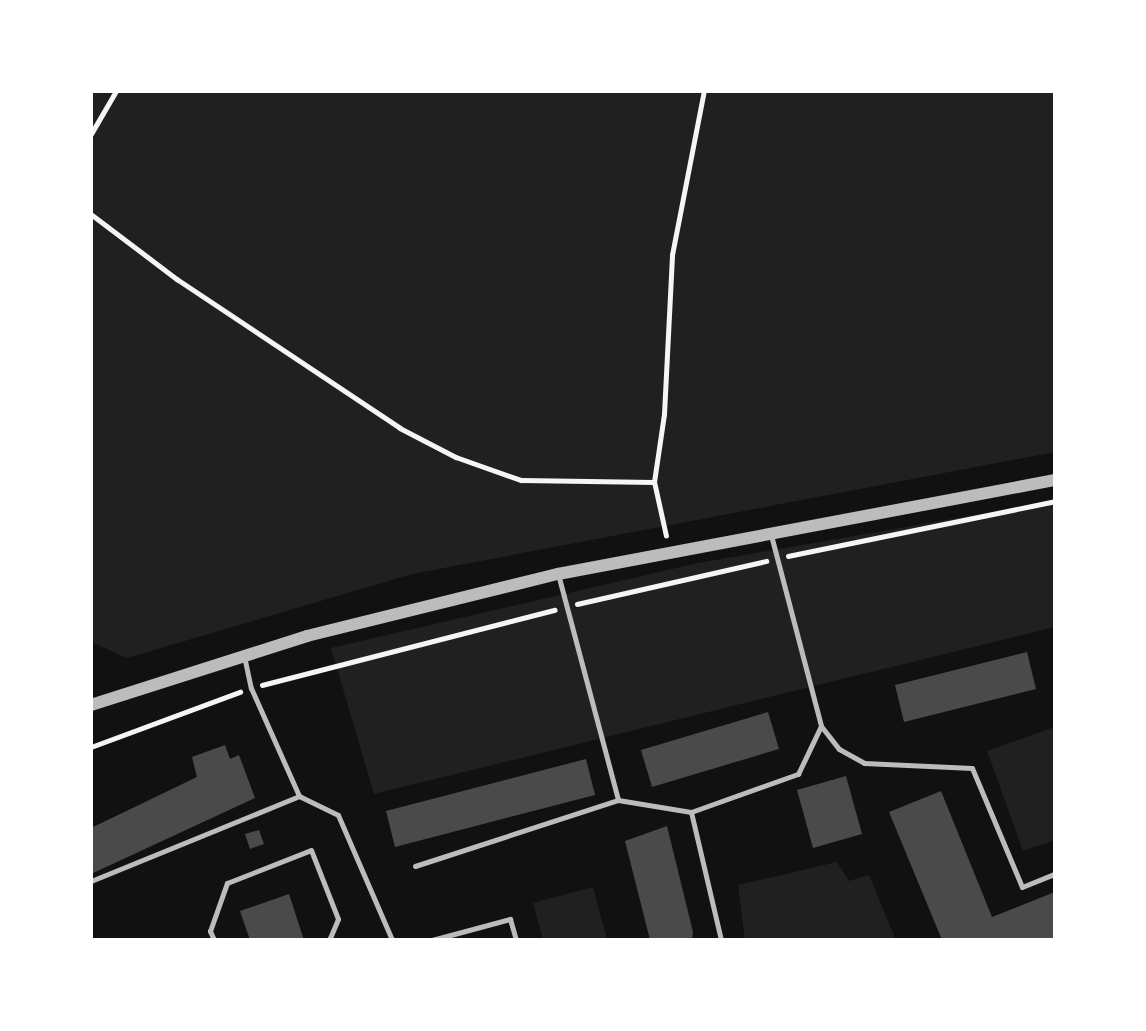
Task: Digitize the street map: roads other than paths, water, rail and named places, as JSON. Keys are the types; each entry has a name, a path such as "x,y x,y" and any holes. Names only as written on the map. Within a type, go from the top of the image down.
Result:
{"street":[{"path":"91,705 307,636 558,574 1055,480"}],"lane":[{"path":"771,532 821,726 839,749 864,763 972,768 1022,887 1055,874"},
{"path":"558,574 618,800"},
{"path":"244,656 251,688 299,796 338,815 392,940"},
{"path":"415,866 618,800 691,812 798,774 821,726"},
{"path":"91,881 299,796"},
{"path":"691,812 721,940"},
{"path":"214,940 210,931 227,883 311,850 338,919 329,940"},
{"path":"432,940 510,919 516,940"}]}
